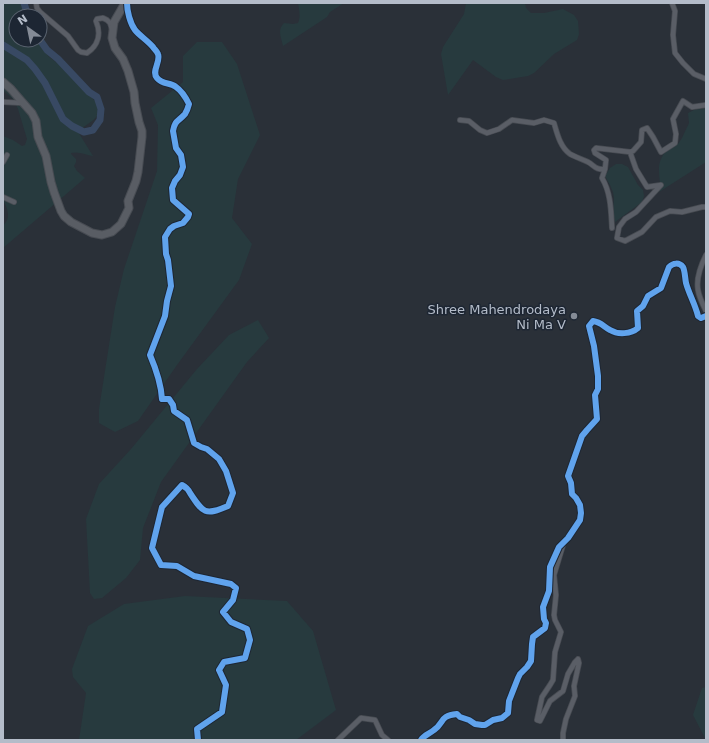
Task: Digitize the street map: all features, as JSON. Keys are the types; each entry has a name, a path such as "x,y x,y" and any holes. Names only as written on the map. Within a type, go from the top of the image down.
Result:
{"street":[{"path":"36,3 40,12 68,36 75,47 81,52 87,53 95,46 99,32 99,27 96,21 97,19 103,18 107,20 112,29"},
{"path":"3,82 32,113 36,121 38,137 46,156 51,182 64,216 71,222 92,232 102,235 112,232 121,224 129,208 128,201 137,177 140,162 142,136 134,92 128,71 112,38 112,29 116,19 126,3"},
{"path":"126,3 133,28 149,42 159,55 156,67 156,75 158,79 164,84 176,86 185,96 189,104 186,112 175,123 173,128 176,148 181,155 183,167 172,188 173,200 188,214 188,217 183,223 170,229 165,237 171,286 165,316 150,355 158,376 162,399 169,399 173,405 174,411 187,420 194,443 207,449 219,458 226,471 233,493 228,506 216,511 206,511 199,507 186,487 182,485 162,507 152,548 161,564 176,566 194,576 231,584 236,588 233,600 223,612 231,622 247,628 250,640 245,658 224,662 219,670 226,685 222,712 197,729 198,740"},
{"path":"672,3 675,11 672,35 675,52 683,64 694,74 706,79"},
{"path":"612,228 610,200 606,185 602,178 606,160 595,153 594,150 596,148 633,152 641,142 642,130 648,128 661,152 675,143 676,134 673,119 683,101 692,107 706,105"},
{"path":"3,102 23,103"},
{"path":"460,120 469,121 478,129 487,133 499,130 512,120 534,123 544,120 554,123 557,134 563,146 569,153 599,169 604,169"},
{"path":"630,152 636,169 647,187 661,185 636,212 625,219 619,228 617,238 625,241 642,232 656,217 670,211 682,212 706,207"},
{"path":"3,162 7,155"},
{"path":"3,197 14,202"},
{"path":"706,255 700,270 698,289 706,311"},
{"path":"421,740 424,736 438,727 443,718 449,715 456,714 475,724 484,725 493,720 502,718 508,713 509,701 518,678 531,661 533,637 545,628 546,623 544,619 543,607 549,591 550,567 559,547 580,520 580,505 572,494 571,483 568,476 582,436 597,419 595,395 598,389 598,376 594,346 589,326 593,320 598,321 609,330 616,333 635,331 638,328 637,311 643,306 648,296 661,288 671,264 679,264 682,266 698,316 701,318 706,316"},
{"path":"563,740 566,719 575,696 574,686 579,664 578,660 575,662 568,674 563,692 550,702 540,721 537,720 542,697 552,680 555,652 561,632 554,615 556,595 554,575 565,541"},
{"path":"338,740 361,718 375,720 382,735 388,740"}],"green space":[{"path":"3,3 22,3 24,8 8,8 8,48 43,48 48,56 65,69 96,102 99,112 91,122 82,128 75,127 93,156 80,153 71,153 76,159 74,166 85,178 3,248 3,225 8,216 3,200 3,136 22,146 25,145 27,139 14,100 3,91"},
{"path":"298,3 344,3 330,12 327,17 283,46 280,34 281,28 284,23 298,23 300,16"},
{"path":"466,3 525,3 526,8 531,13 544,13 563,9 574,15 578,21 579,34 577,40 554,54 534,73 528,76 503,80 496,77 473,60 448,95 441,54 443,47 464,14"},
{"path":"197,42 222,42 237,64 260,135 238,179 232,218 252,244 239,280 138,421 115,432 99,423 99,409 115,307 124,269 157,171 158,125 151,108 183,82 183,56"},
{"path":"706,108 706,162 659,192 659,167 662,156 669,147 678,144 682,138 689,123 688,113 694,110"},
{"path":"616,164 622,164 628,167 638,185 643,190 644,196 642,202 615,222 613,212 613,192 605,176 610,168"},
{"path":"258,320 269,338 247,362 161,482 143,528 140,560 126,578 102,598 94,599 90,593 86,519 99,484 131,449 197,369 229,335"},
{"path":"185,596 287,601 313,631 336,710 296,740 79,740 86,693 73,677 72,669 88,626 124,604"},
{"path":"706,687 706,740 693,715 702,688"}],"waterway":[{"path":"24,3 26,8"},
{"path":"3,45 27,60 35,69 45,83 63,119 72,126 84,132 93,130 100,120 101,109 97,97 89,92 46,48"}],"cycle path":[{"path":"127,3 129,17 133,27 158,54 159,57 155,69 155,75 162,82 174,85 184,95 189,104 185,114 176,123 173,131 176,148 181,155 183,167 172,188 173,200 189,214 183,223 170,229 165,237 171,286 165,316 150,355 158,376 162,399 169,399 173,405 174,411 187,420 194,443 207,449 219,459 226,471 233,493 228,506 209,512 202,509 194,500 188,489 182,485 162,507 152,548 161,565 177,566 194,576 231,584 236,588 233,600 223,612 231,622 247,629 250,640 245,658 224,662 219,670 226,685 222,712 197,729 198,740"},
{"path":"421,740 437,727 447,716 457,714 475,724 485,725 493,720 502,718 508,713 509,701 518,678 531,661 533,637 545,628 546,623 544,619 543,607 549,591 550,567 559,547 568,538 580,520 580,505 572,494 571,483 568,476 582,436 597,419 595,395 598,389 598,376 594,346 589,326 593,321 600,323 613,332 621,333 632,332 638,328 637,311 643,306 648,296 661,288 669,267 676,264 680,264 683,267 686,283 698,316 701,318 706,316"}],"place":[{"name":"Shree Mahendrodaya Ni Ma V","path":"574,316"}]}
